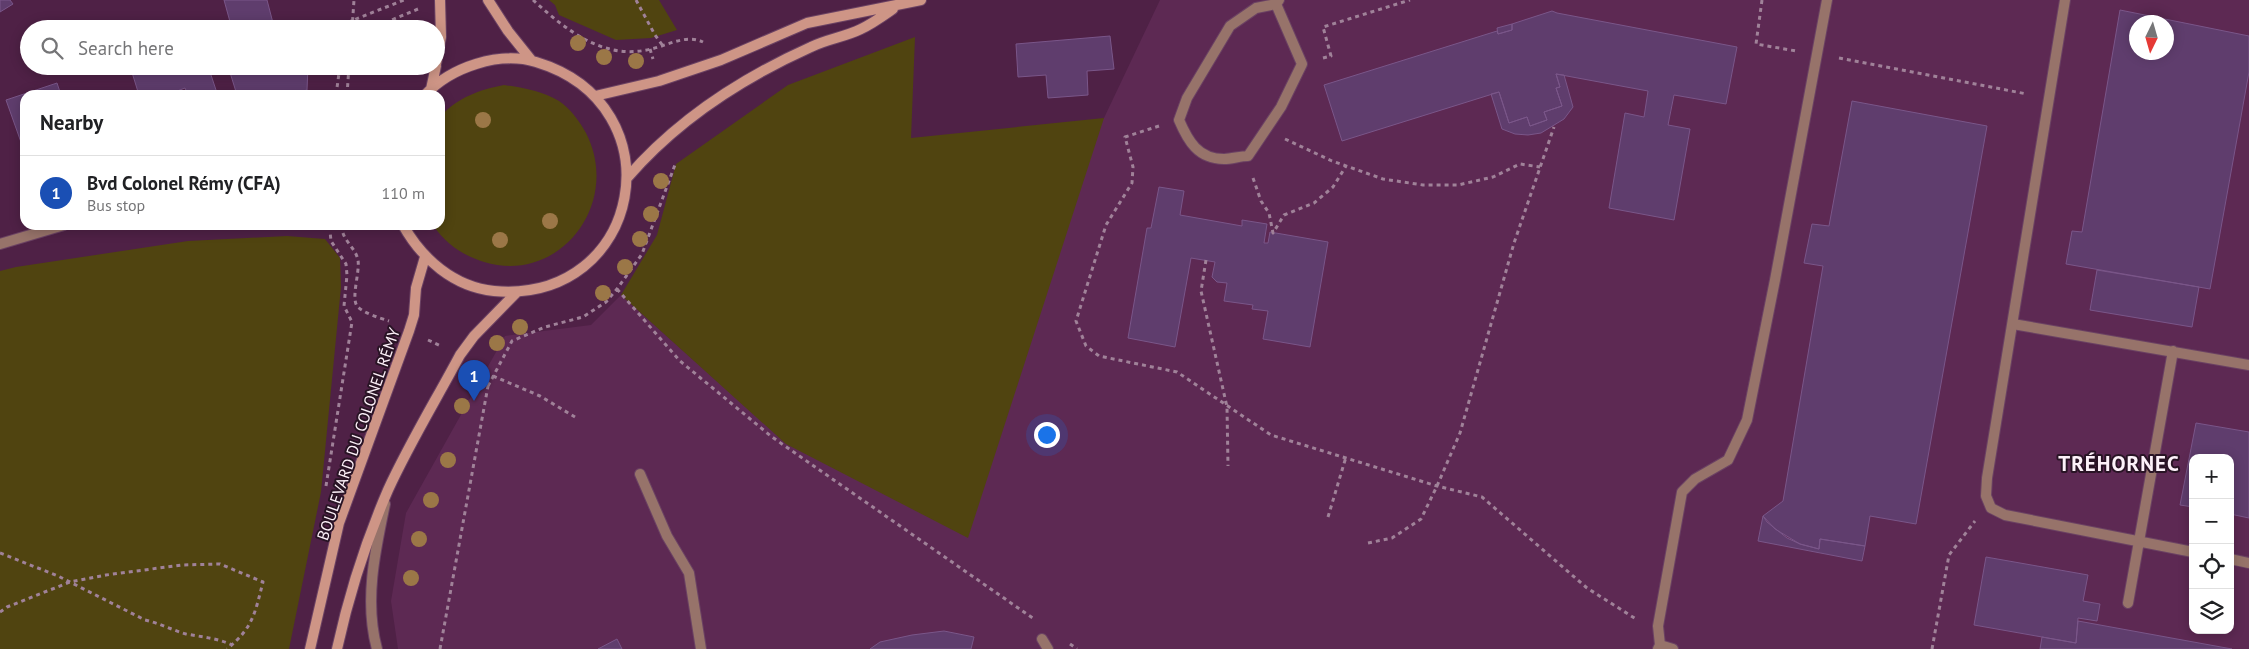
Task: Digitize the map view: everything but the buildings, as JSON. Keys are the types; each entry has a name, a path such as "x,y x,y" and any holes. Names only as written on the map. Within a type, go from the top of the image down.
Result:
{"main road":[{"path":"440,0 441,20"},
{"path":"488,0 508,31 532,61"},
{"path":"596,96 659,81 721,60 807,23 899,6 921,0"},
{"path":"627,178 649,153 683,124 728,91 768,67 813,46 862,29 899,6"},
{"path":"406,230 425,257 451,278 482,290 516,293 540,289 563,280 584,267 602,249 615,227 624,203 627,178 624,148 613,120 596,96 577,80 555,68 532,61 496,60 461,70 431,90"},
{"path":"429,90 433,75"},
{"name":"BOULEVARD DU COLONEL RÉMY","path":"310,649 340,523 410,331 414,315 416,288 425,257"},
{"path":"337,649 355,580 370,534 389,488 460,355 474,336 516,293"}],"street":[{"path":"1673,649 1659,647 1658,626 1682,492 1695,479 1728,460 1747,420 1827,0"},
{"path":"2065,0 1987,478 1986,496 1991,508 2005,515 2189,551"},
{"path":"1278,2 1302,64 1281,108 1248,156 1224,159 1202,154 1189,143 1179,120 1187,98 1230,26 1256,8 1278,2"},
{"path":"0,244 47,230"},
{"path":"2013,324 2249,365"},
{"path":"2128,603 2173,351"},
{"path":"640,474 667,536 689,574 701,649"},
{"path":"377,649 372,613 371,584 378,538 389,488"},
{"path":"2234,560 2249,563"},
{"path":"1042,639 1048,649"}],"path":[{"path":"353,20 354,0"},
{"path":"355,20 404,0"},
{"path":"533,0 564,28 591,44 615,50 634,52 650,50"},
{"path":"636,0 663,46"},
{"path":"1302,64 1331,56 1323,27 1410,0"},
{"path":"1762,0 1756,44 2048,98"},
{"path":"392,20 418,9"},
{"path":"337,90 339,75"},
{"path":"348,90 349,75"},
{"path":"1179,120 1125,137 1133,167 1132,183 1106,225 1076,321 1086,346 1099,356 1177,372 1226,407 1271,435 1437,486 1482,497 1587,588 1634,618 1658,626"},
{"path":"1368,543 1392,538 1420,519 1437,486 1460,433 1514,243 1554,127"},
{"path":"1266,130 1332,161 1383,179 1423,185 1458,185 1494,177 1520,164 1540,167"},
{"path":"1245,156 1261,201 1269,213 1273,233 1284,215 1314,203 1333,187 1346,166"},
{"path":"342,230 344,239 357,257 359,269 355,302 359,308 394,324"},
{"path":"330,231 332,240 346,264 344,306 352,322"},
{"path":"1206,260 1201,291 1226,407 1228,466"},
{"path":"617,288 680,360 772,437 1037,621"},
{"path":"440,649 488,386 482,366"},
{"path":"493,376 540,396 575,417"},
{"path":"1328,517 1346,457"},
{"path":"1932,649 1949,555 1980,515 1991,508"},
{"path":"0,553 70,582 145,620 160,623 184,634 219,639 232,646"},
{"path":"0,612 7,607 70,582 106,575 182,565 220,564 237,569 263,582 254,615 243,636 228,649"},
{"path":"1069,643 1077,649"}],"shaded area":[{"path":"549,0 659,0 677,30 651,38 616,40 559,15 555,5"},
{"path":"1160,0 2249,0 2249,649 398,649 391,601 406,513 505,336 591,325 621,295 786,443 1104,118"},
{"path":"915,37 911,138 1104,118 968,538 786,444 621,295 657,235 676,164 788,85"},
{"path":"504,85 539,92 559,101 567,107 584,129 595,160 596,186 590,211 577,232 559,250 537,261 512,266 484,262 455,248 437,230 445,230 445,112 469,95"},
{"path":"287,236 325,239 340,258 341,287 321,492 289,649 0,649 0,271 188,241"}],"place":[{"name":"Bvd Colonel Rémy (CFA)","path":"474,401"}],"district":[{"name":"TRÉHORNEC","path":"2119,464"}]}
